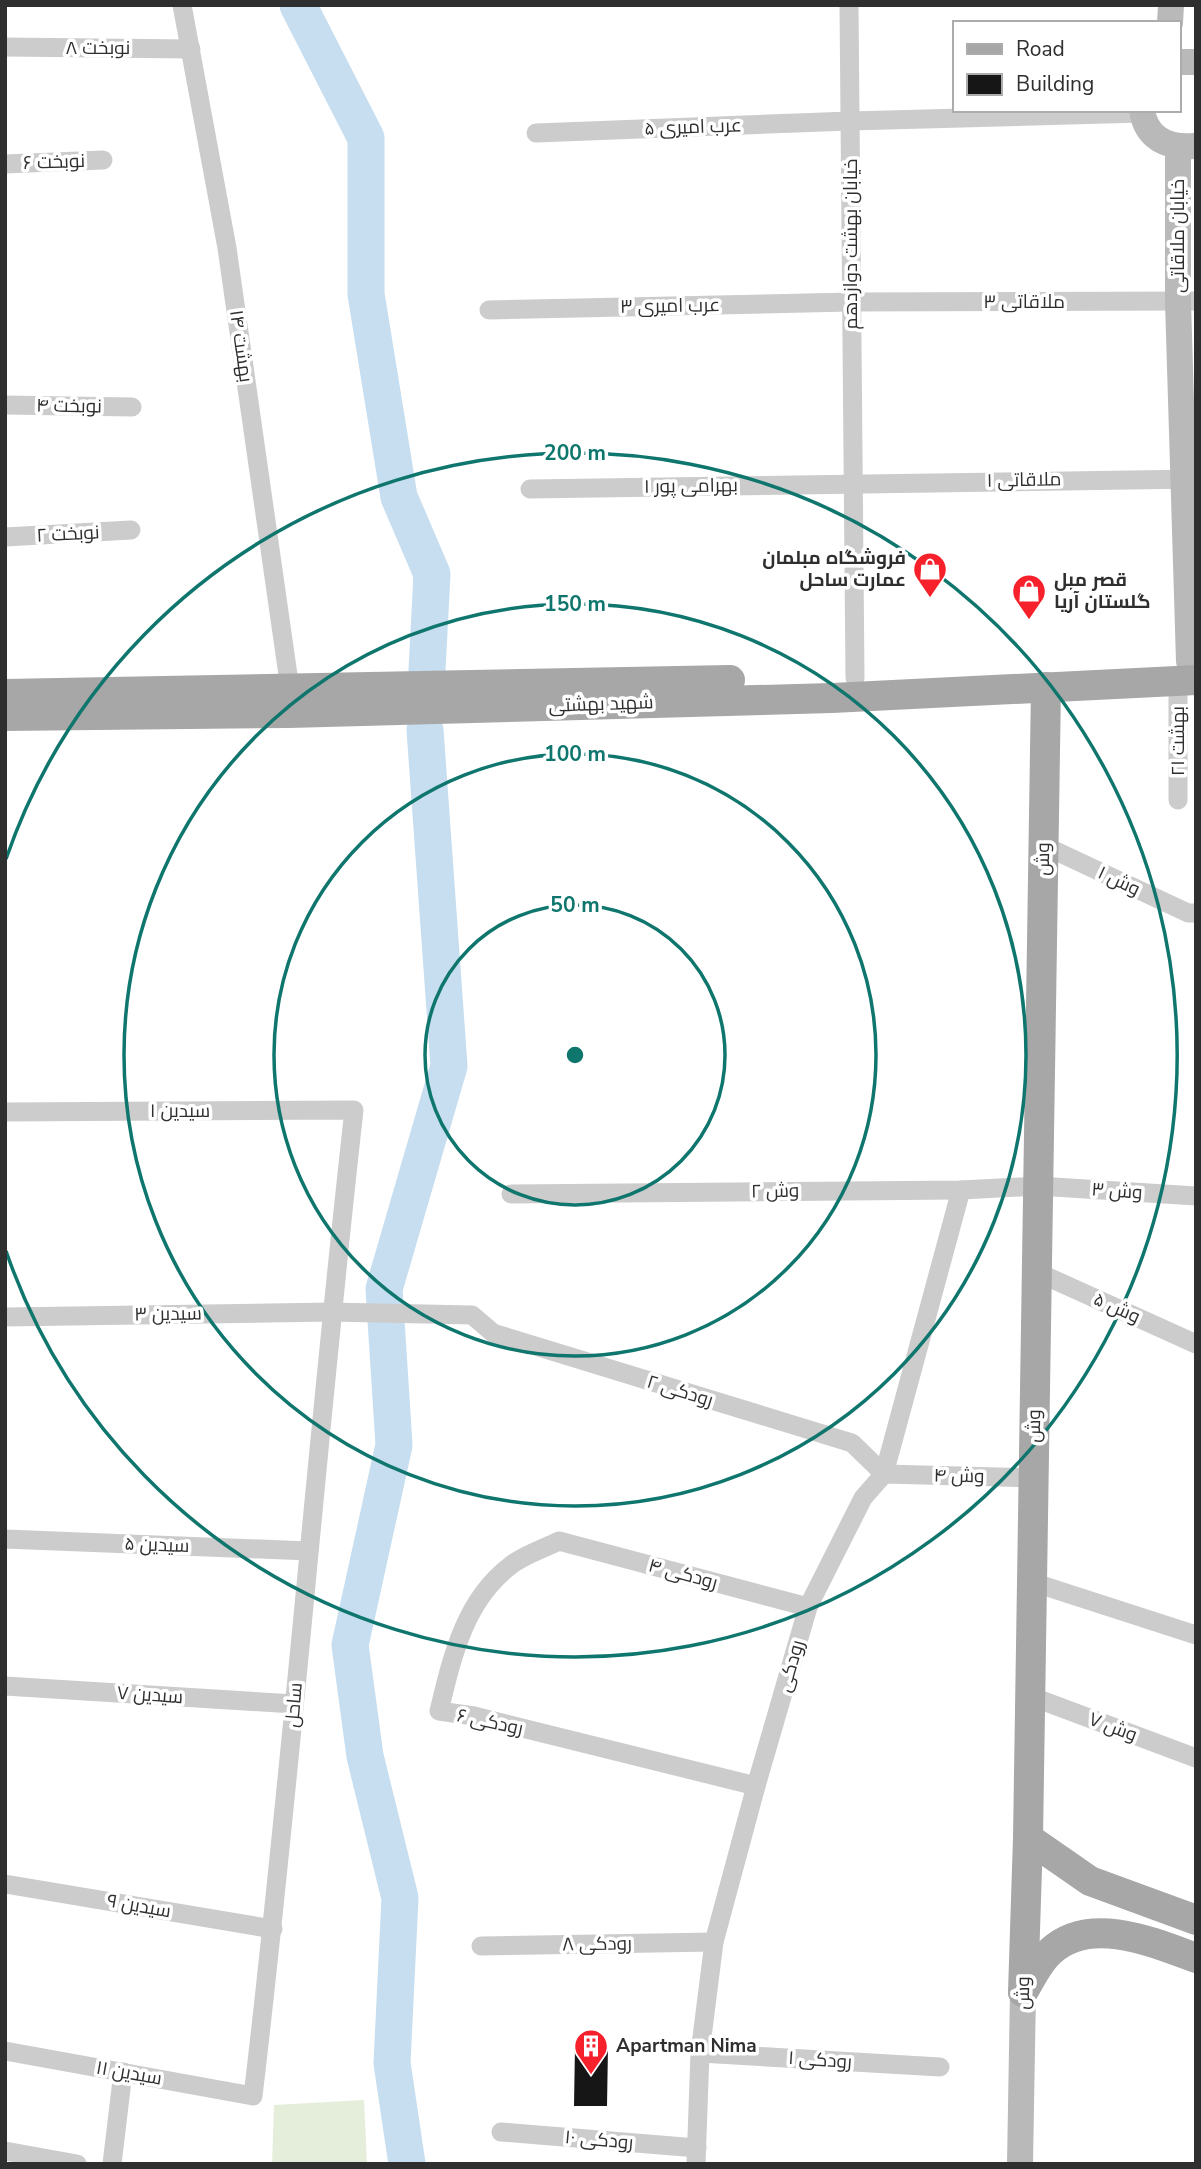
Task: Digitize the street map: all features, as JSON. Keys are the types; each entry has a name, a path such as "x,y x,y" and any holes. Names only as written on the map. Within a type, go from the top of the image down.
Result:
{"main road":[{"path":"1142,112 1155,136 1170,146 1187,146"},
{"name":"خیابان ملاقاتی","path":"1187,146 1190,673"},
{"name":"شهید بهشتی","path":"5,694 1190,673"},
{"name":"شهید بهشتی","path":"5,716 289,713 748,700 1046,687 1190,673"},
{"name":"وش","path":"1020,2164 1028,1838 1046,687"},
{"path":"1028,1838 1090,1881 1196,1920"},
{"path":"1023,1992 1050,1952 1072,1938 1112,1933 1167,1947 1196,1958"}],"street":[{"name":"بهشت ۱۴","path":"182,5 227,248 290,689"},
{"name":"خیابان بهشت دوازدهم","path":"849,5 855,678"},
{"name":"۸ نوبخت","path":"5,47 191,48"},
{"name":"۵ عرب امیری","path":"536,133 1142,112"},
{"name":"نوبخت ۶","path":"5,164 103,160"},
{"name":"ملاقاتی ۳","path":"851,302 1187,301"},
{"name":"۳ عرب امیری","path":"489,310 851,302"},
{"name":"۴ نوبخت","path":"5,405 132,407"},
{"name":"ملاقاتی ۱","path":"853,482 1190,479"},
{"name":"۱ بهرامی پور","path":"530,489 853,482"},
{"name":"۲ نوبخت","path":"5,537 131,530"},
{"name":"بهشت ۲۱","path":"1178,800 1190,673"},
{"name":"وش ۱","path":"1043,845 1188,913 1196,913"},
{"name":"سیدین ۱","path":"5,1112 355,1110"},
{"name":"ساحل","path":"253,2096 273,1929 331,1312 355,1110"},
{"name":"وش ۲","path":"511,1194 1038,1186"},
{"name":"وش ۳","path":"1038,1186 1196,1196"},
{"name":"رودکی","path":"697,2156 700,2053 714,1941 755,1786 808,1607 863,1498 884,1474 961,1189"},
{"name":"وش ۵","path":"1037,1272 1196,1344"},
{"name":"سیدین ۳","path":"5,1317 331,1312 472,1314"},
{"name":"رودکی ۲","path":"472,1314 493,1333 852,1443 884,1474"},
{"name":"وش ۴","path":"884,1474 1033,1478"},
{"name":"سیدین ۵","path":"5,1539 309,1551"},
{"name":"رودکی ۴","path":"559,1541 808,1607"},
{"name":"رودکی ۶","path":"559,1541 510,1565 479,1597 456,1643 439,1711 474,1716 755,1786"},
{"path":"1032,1582 1196,1635"},
{"name":"سیدین ۷","path":"5,1686 294,1704"},
{"name":"وش ۷","path":"1030,1696 1196,1758"},
{"name":"۹ سیدین","path":"5,1884 273,1929"},
{"name":"رودکی ۸","path":"481,1946 714,1941"},
{"name":"۱۱ سیدین","path":"5,2051 253,2096"},
{"name":"رودکی ۱","path":"700,2053 940,2067"},
{"path":"112,2164 123,2072"},
{"name":"رودکی ۱۰","path":"501,2132 697,2156"},
{"path":"5,2151 77,2164"}],"green space":[{"path":"364,2100 367,2164 272,2164 274,2105"}],"building":[{"name":"Apartman Nima","path":"575,2046 608,2046 607,2106 574,2106"}],"waterway":[{"path":"298,5 366,138 366,294 399,497 432,574 427,670"},
{"path":"407,2164 392,2063 400,1898 365,1756 350,1645 394,1445 384,1289 449,1066 425,730"}],"place":[{"name":"فروشگاه مبلمان عمارت ساحل","path":"930,599"},
{"name":"قصر مبل گلستان آریا","path":"1029,621"},
{"name":"Apartman Nima","path":"591,2076"}]}
